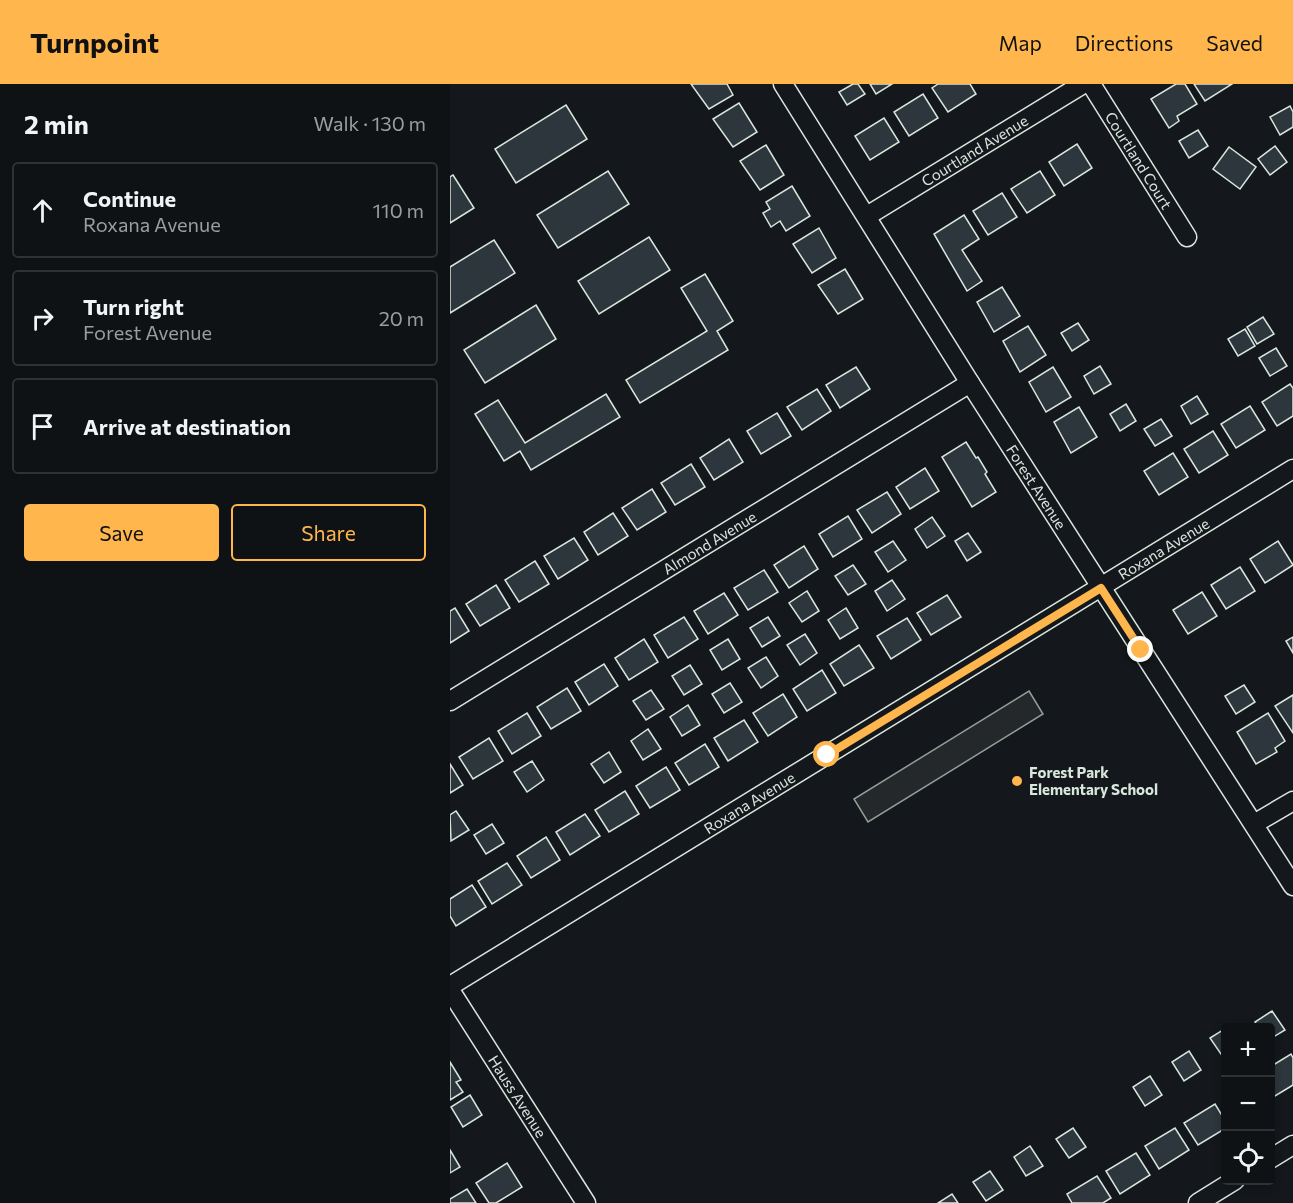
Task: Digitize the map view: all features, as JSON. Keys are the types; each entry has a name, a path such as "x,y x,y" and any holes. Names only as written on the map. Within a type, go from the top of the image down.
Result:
{"street":[{"name":"Forest Avenue","path":"783,84 970,383 1293,886"},
{"name":"Courtland Avenue","path":"867,216 1083,84"},
{"name":"Courtland Court","path":"1091,84 1187,237"},
{"name":"Almond Avenue","path":"450,701 970,383"},
{"name":"Roxana Avenue","path":"450,988 1293,469"},
{"path":"1254,824 1293,801"},
{"name":"Hauss Avenue","path":"450,988 586,1203"},
{"path":"1275,1156 1293,1145"},
{"path":"1198,1203 1227,1185"}],"shaded area":[{"path":"1029,691 1043,714 868,822 854,799"}],"building":[{"path":"691,84 727,84 733,95 709,109"},
{"path":"853,84 858,84 865,94 847,105 839,92"},
{"path":"870,84 892,84 876,94"},
{"path":"938,84 970,84 976,94 948,112 932,88"},
{"path":"1176,84 1185,84 1197,104 1177,116 1179,121 1169,128 1151,99"},
{"path":"1194,84 1232,84 1205,101"},
{"path":"923,94 938,118 909,136 894,112"},
{"path":"739,103 757,132 733,147 713,119"},
{"path":"566,105 587,139 516,183 495,149"},
{"path":"1290,106 1293,112 1293,127 1280,135 1270,117"},
{"path":"884,118 899,142 870,160 855,136"},
{"path":"1198,130 1208,146 1189,158 1179,141"},
{"path":"1077,144 1092,168 1064,186 1049,162"},
{"path":"766,145 784,175 760,190 740,161"},
{"path":"1275,146 1287,162 1270,175 1258,159"},
{"path":"1229,147 1256,167 1240,189 1213,169"},
{"path":"608,171 629,204 558,248 537,215"},
{"path":"1040,171 1055,195 1027,213 1011,189"},
{"path":"453,175 474,208 450,223 450,177"},
{"path":"792,186 810,216 786,231 780,221 771,227 763,213 770,209 766,202"},
{"path":"1002,193 1017,217 988,235 973,211"},
{"path":"964,215 979,239 962,250 982,281 967,291 934,234"},
{"path":"819,228 836,258 812,273 793,244"},
{"path":"649,237 670,270 599,314 578,281"},
{"path":"494,240 515,273 450,313 450,267"},
{"path":"845,269 863,299 838,314 818,285"},
{"path":"705,274 733,321 717,331 728,350 640,403 626,380 707,331 681,288"},
{"path":"1002,287 1020,316 994,332 977,302"},
{"path":"536,305 556,339 485,383 464,350"},
{"path":"1263,317 1274,334 1257,344 1247,327"},
{"path":"1078,323 1089,340 1072,351 1061,333"},
{"path":"1028,326 1046,355 1020,372 1003,341"},
{"path":"1245,329 1255,346 1238,356 1228,339"},
{"path":"1276,348 1287,366 1270,376 1259,358"},
{"path":"1100,366 1111,384 1094,394 1084,376"},
{"path":"856,367 870,389 840,408 826,385"},
{"path":"1053,367 1071,397 1046,412 1029,382"},
{"path":"1290,384 1293,388 1293,416 1277,426 1262,402"},
{"path":"817,389 831,411 802,430 787,407"},
{"path":"606,394 620,417 531,470 520,451 504,461 475,414 498,400 525,443"},
{"path":"1197,396 1208,414 1191,424 1181,406"},
{"path":"1126,404 1136,421 1120,431 1110,414"},
{"path":"1250,406 1265,430 1236,448 1221,424"},
{"path":"1079,407 1097,437 1071,453 1054,422"},
{"path":"777,413 791,436 761,454 747,431"},
{"path":"1161,419 1172,436 1155,446 1144,429"},
{"path":"1213,431 1228,455 1199,473 1184,449"},
{"path":"729,439 743,462 714,480 700,458"},
{"path":"966,442 987,472 985,474 996,492 972,507 942,457"},
{"path":"1173,453 1188,477 1159,495 1144,471"},
{"path":"691,464 705,487 675,505 661,483"},
{"path":"925,468 939,491 910,509 896,487"},
{"path":"652,489 666,512 637,530 622,508"},
{"path":"887,492 901,514 872,533 857,510"},
{"path":"613,513 628,536 598,555 584,532"},
{"path":"848,516 862,539 833,557 819,534"},
{"path":"932,517 945,536 927,548 915,529"},
{"path":"968,533 981,552 967,561 955,541"},
{"path":"574,538 588,560 558,579 544,556"},
{"path":"893,541 906,560 888,572 875,552"},
{"path":"1278,541 1293,565 1265,583 1250,559"},
{"path":"804,546 818,569 789,588 774,565"},
{"path":"535,561 549,584 519,602 505,580"},
{"path":"853,565 866,584 848,595 835,576"},
{"path":"1240,567 1255,591 1226,609 1211,585"},
{"path":"764,570 778,592 748,610 734,588"},
{"path":"892,580 905,599 887,611 875,591"},
{"path":"496,585 510,608 480,626 466,604"},
{"path":"807,591 819,611 802,622 789,603"},
{"path":"1202,592 1217,616 1188,634 1173,610"},
{"path":"724,593 738,615 708,634 694,611"},
{"path":"947,595 961,617 931,635 917,613"},
{"path":"455,608 469,631 450,643 450,611"},
{"path":"846,608 858,628 840,639 828,620"},
{"path":"684,617 698,639 668,658 654,635"},
{"path":"768,617 780,636 762,647 750,628"},
{"path":"907,618 921,640 891,659 877,636"},
{"path":"805,634 817,653 800,665 787,645"},
{"path":"1293,637 1293,653 1286,641"},
{"path":"644,639 658,662 629,680 615,658"},
{"path":"728,639 740,659 722,670 710,650"},
{"path":"859,645 874,668 844,686 830,664"},
{"path":"766,657 778,676 761,688 748,668"},
{"path":"604,664 618,686 589,705 575,682"},
{"path":"690,665 702,684 684,695 672,676"},
{"path":"822,670 836,693 807,711 793,689"},
{"path":"730,683 742,702 724,713 712,694"},
{"path":"1244,685 1255,702 1236,714 1225,696"},
{"path":"567,688 581,711 551,729 537,707"},
{"path":"651,690 664,709 646,720 633,701"},
{"path":"783,694 797,717 768,736 753,713"},
{"path":"1293,695 1293,733 1275,706"},
{"path":"688,705 700,725 682,736 670,717"},
{"path":"527,713 541,736 512,754 498,731"},
{"path":"1268,713 1285,741 1275,748 1277,752 1256,764 1237,732"},
{"path":"744,720 758,742 728,761 714,738"},
{"path":"648,729 661,749 643,760 631,741"},
{"path":"489,738 503,761 473,779 459,757"},
{"path":"705,744 719,767 689,785 675,763"},
{"path":"609,752 621,772 604,783 591,764"},
{"path":"532,761 544,780 527,792 514,772"},
{"path":"450,764 463,785 450,793"},
{"path":"666,767 680,790 650,808 636,786"},
{"path":"625,791 639,814 609,832 595,810"},
{"path":"456,811 469,830 451,841 450,815"},
{"path":"585,814 600,836 570,855 556,832"},
{"path":"492,824 504,843 486,854 474,835"},
{"path":"546,837 560,860 531,878 517,856"},
{"path":"507,863 522,885 492,904 478,881"},
{"path":"472,885 486,907 456,926 450,916 450,899"},
{"path":"1272,1011 1285,1030 1275,1036 1275,1023 1255,1022"},
{"path":"1221,1031 1221,1054 1210,1038"},
{"path":"1189,1051 1201,1070 1184,1081 1172,1062"},
{"path":"1291,1054 1293,1058 1293,1085 1275,1096 1275,1077 1275,1064"},
{"path":"450,1062 461,1080 456,1082 463,1092 450,1100"},
{"path":"1150,1076 1162,1095 1145,1106 1133,1087"},
{"path":"470,1095 482,1115 463,1127 451,1107"},
{"path":"1215,1104 1221,1114 1221,1131 1198,1145 1184,1123"},
{"path":"1073,1128 1086,1147 1069,1158 1056,1139"},
{"path":"1175,1128 1189,1150 1159,1169 1145,1146"},
{"path":"1030,1146 1043,1166 1026,1176 1014,1157"},
{"path":"450,1150 460,1167 450,1173"},
{"path":"1136,1153 1150,1175 1120,1194 1106,1171"},
{"path":"507,1163 522,1187 496,1203 489,1203 476,1183"},
{"path":"990,1171 1003,1190 986,1201 973,1182"},
{"path":"1097,1176 1111,1198 1103,1203 1072,1203 1067,1194"},
{"path":"467,1189 476,1203 450,1203 450,1199"},
{"path":"952,1194 958,1203 938,1203"}],"place":[{"name":"Forest Park Elementary School","path":"1017,781"}],"route":[{"path":"827,755 1101,588 1141,650"}]}
